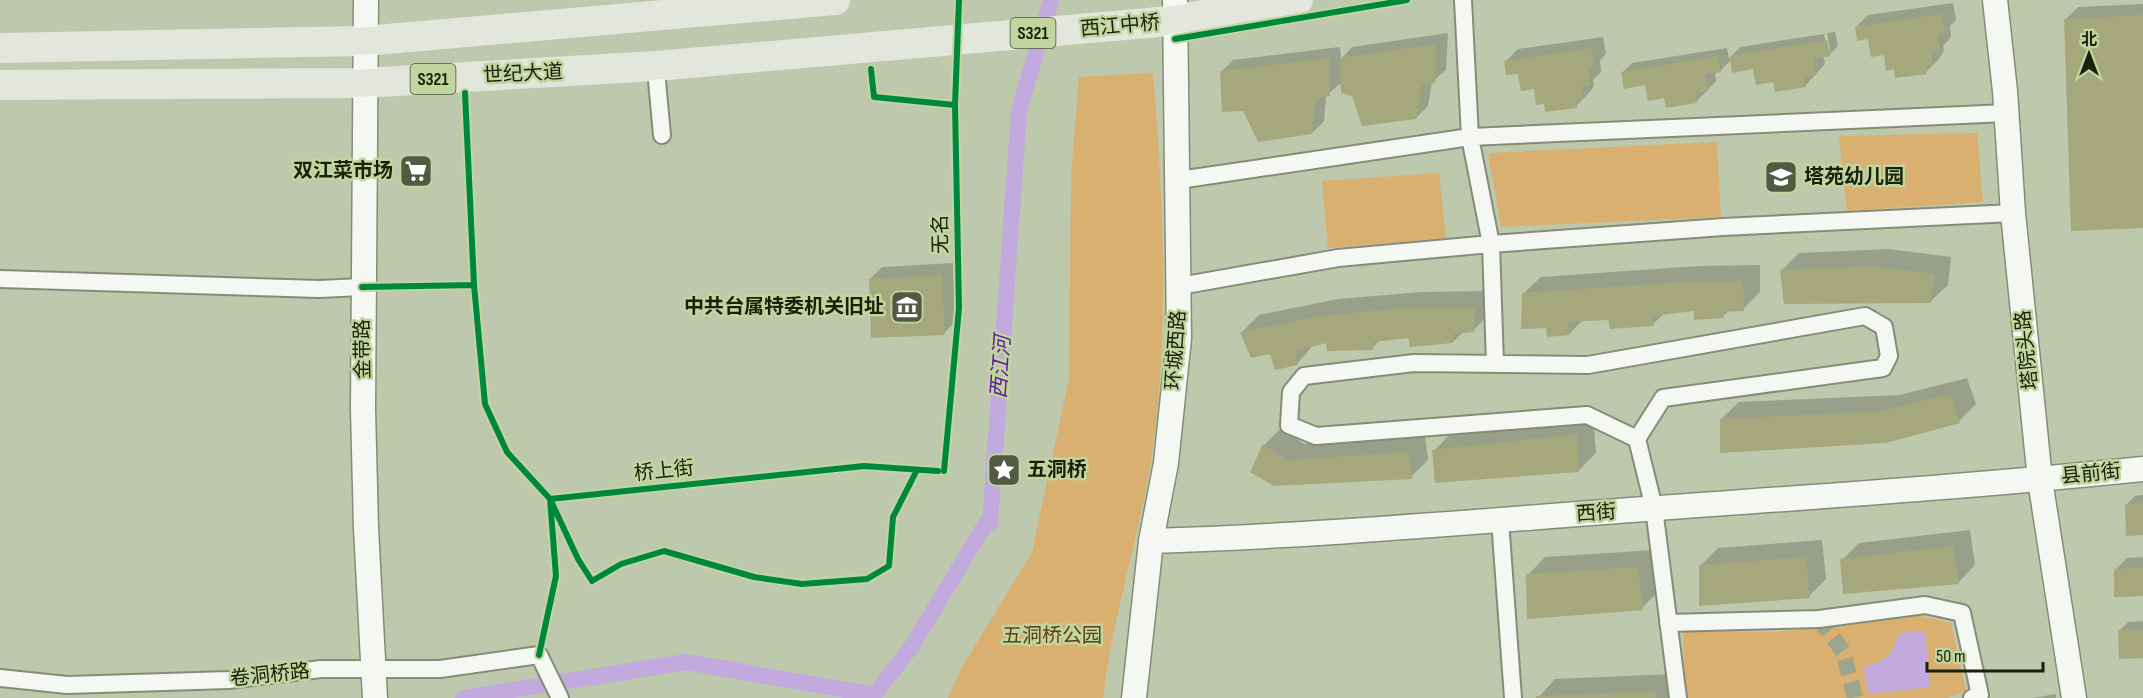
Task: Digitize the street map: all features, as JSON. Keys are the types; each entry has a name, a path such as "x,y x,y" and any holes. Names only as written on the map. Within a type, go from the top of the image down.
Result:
{"main road":[{"name":"S321","path":"0,48 364,41 836,0"},
{"name":"S321","path":"1175,10 1298,0"},
{"name":"西江中桥","path":"865,49 1144,24 1175,10"},
{"name":"世纪大道","path":"0,85 363,83 656,66 865,49"}],"street":[{"name":"金带路","path":"366,0 363,83 362,287 366,528 375,698"},
{"path":"1463,0 1470,137 1491,244 1495,364"},
{"name":"塔院头路","path":"1995,0 2007,113 2013,213 2040,480 2074,698"},
{"name":"环城西路","path":"1134,698 1151,541 1166,463 1179,338 1179,180 1175,10"},
{"path":"657,81 662,135"},
{"path":"1179,180 1470,137 2007,113"},
{"path":"1180,286 1338,258 1491,244 1723,227 2013,213"},
{"path":"0,279 319,289 362,287"},
{"path":"1637,439 1587,415 1316,436 1289,425 1291,392 1304,376 1414,363 1588,365 1865,316 1884,327 1889,356 1883,368 1663,398 1637,439 1654,508 1678,698"},
{"name":"县前街","path":"2040,480 2143,469"},
{"name":"西街","path":"1151,541 1234,538 1500,520 2040,480"},
{"path":"1500,520 1513,698"},
{"path":"1668,623 1819,619 1925,605 1962,613 1980,695 1972,698"},
{"name":"卷洞桥路","path":"0,678 67,685 229,680 321,669 440,669 539,655 560,698"}],"green space":[{"name":"五洞桥公园","path":"1153,73 1163,256 1159,394 1143,505 1114,633 1103,698 948,698 961,669 1032,552 1069,379 1071,176 1079,77"},
{"path":"1977,133 1983,202 1847,211 1839,136"},
{"path":"1717,142 1721,217 1501,227 1488,153"},
{"path":"1439,173 1446,238 1328,248 1322,181"},
{"path":"1917,615 1951,623 1966,691 1948,698 1685,698 1683,631 1772,632 1839,627"}],"shaded area":[{"path":"1925,631 1930,687 1869,694 1863,667 1883,660 1894,647 1899,633"}],"building":[{"path":"1942,14 1945,33 1938,34 1940,51 1931,52 1933,65 1926,66 1927,74 1895,78 1894,69 1886,71 1884,55 1871,57 1868,39 1857,41 1855,27"},
{"path":"2143,15 2143,228 2071,231 2064,19"},
{"path":"1827,40 1830,56 1814,59 1816,75 1804,77 1806,87 1775,92 1773,82 1756,85 1753,69 1732,73 1730,56"},
{"path":"1436,44 1435,83 1422,85 1416,119 1362,126 1352,96 1341,93 1339,58"},
{"path":"1592,48 1594,67 1588,68 1590,85 1581,87 1583,99 1576,100 1577,108 1545,112 1544,104 1536,105 1534,89 1521,91 1518,74 1506,75 1504,61"},
{"path":"1718,56 1721,72 1705,75 1708,91 1695,93 1697,103 1666,108 1664,98 1648,101 1645,85 1624,89 1621,72"},
{"path":"1329,58 1330,96 1316,99 1312,134 1258,142 1243,111 1222,112 1220,71"},
{"path":"1871,266 1935,274 1931,303 1784,304 1780,270"},
{"name":"中共台属特委机关旧址","path":"942,275 945,335 871,338 869,279"},
{"path":"1743,281 1744,311 1723,312 1724,318 1694,320 1694,311 1652,316 1654,326 1610,329 1608,320 1568,322 1570,335 1547,337 1546,328 1521,329 1522,293 1680,282"},
{"path":"1404,308 1475,308 1474,332 1453,334 1453,343 1409,347 1409,338 1373,342 1373,350 1327,351 1326,343 1296,351 1298,365 1275,370 1270,354 1251,358 1240,332 1320,316"},
{"path":"1950,394 1960,423 1886,443 1720,453 1720,419 1882,411"},
{"path":"1577,434 1579,472 1435,483 1432,450"},
{"path":"1263,444 1287,460 1409,452 1412,479 1274,486 1250,472"},
{"path":"2143,503 2143,535 2126,536 2125,504"},
{"path":"1953,546 1959,584 1843,594 1840,559"},
{"path":"1806,557 1810,598 1699,606 1699,565"},
{"path":"1638,567 1643,610 1527,619 1526,574"},
{"path":"2143,567 2143,596 2114,597 2114,569"},
{"path":"2143,629 2143,658 2119,659 2118,630"},
{"path":"1656,691 1656,698 1536,698 1536,696"}],"waterway":[{"name":"西江河","path":"867,698 874,695 912,646 986,523 990,523 1019,111 1051,0"},
{"path":"463,698 686,662 874,695"}],"tunnel":[{"path":"1819,619 1843,651 1855,698"}],"cycle path":[{"name":"无名","path":"944,471 959,308 955,105 959,0"},
{"path":"1175,39 1407,0"},
{"path":"871,69 874,97 955,105"},
{"path":"465,93 474,285"},
{"path":"362,287 474,285 485,404 507,452 550,499 578,559 592,581 621,564 664,551 754,577 802,584 867,579 889,566 893,517 917,470"},
{"name":"桥上街","path":"539,655 556,576 550,499 864,466 938,471"}],"place":[{"name":"双江菜市场","path":"416,171"},
{"name":"塔苑幼儿园","path":"1781,177"},
{"name":"中共台属特委机关旧址","path":"907,307"},
{"name":"五洞桥","path":"1004,470"}]}
